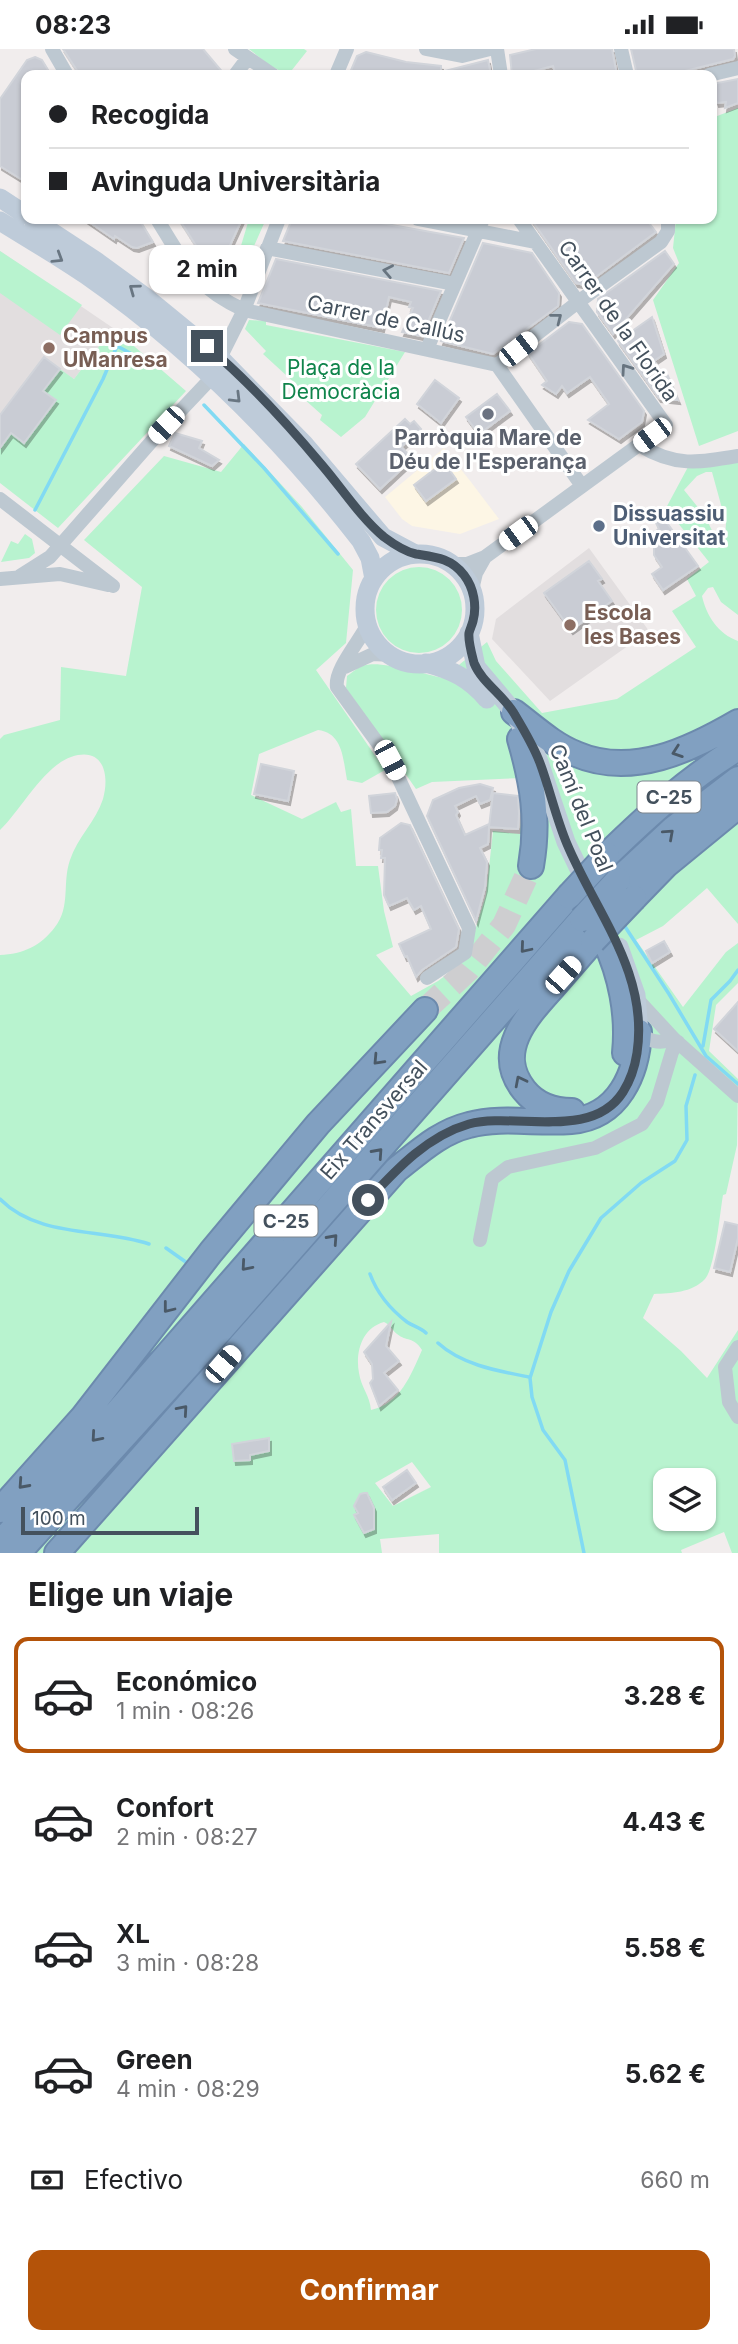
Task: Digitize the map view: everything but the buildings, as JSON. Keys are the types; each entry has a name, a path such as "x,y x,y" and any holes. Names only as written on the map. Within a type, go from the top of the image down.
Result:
{"highway":[{"path":"514,712 555,743 577,755 601,762 624,764 648,761 684,750 738,722"},
{"path":"520,739 534,796 535,842 531,866"},
{"name":"Eix Transversal","path":"0,1543 607,855 655,809 710,765 738,748"},
{"name":"Eix Transversal","path":"18,1553 219,1332 593,934 673,829 738,779"},
{"path":"626,889 666,865 738,806"},
{"path":"593,934 620,983 625,1009 625,1050 619,1075 606,1095 597,1103 570,1111 548,1108 530,1097 516,1077 512,1051 514,1040 526,1018 593,934"},
{"path":"0,1510 83,1417 211,1252 318,1124 425,1010"},
{"path":"57,1553 396,1170 433,1140 468,1125 498,1121 573,1121 597,1114 622,1094 636,1059 662,1039"},
{"path":"40,1553 219,1332"}],"street":[{"path":"52,49 65,70"},
{"path":"234,49 266,70"},
{"path":"338,70 346,49"},
{"path":"426,49 462,56 490,49"},
{"path":"497,49 500,70"},
{"path":"621,49 626,70"},
{"path":"239,70 247,59"},
{"path":"717,73 738,68"},
{"path":"0,198 21,212"},
{"path":"0,221 85,275 136,313 220,365 354,533 370,558 374,579"},
{"path":"40,224 148,299 304,444 383,537 415,554"},
{"name":"Carrer de Callús","path":"160,224 198,279 221,299 244,310 498,365"},
{"path":"20,576 50,557 220,365 277,224"},
{"name":"Carrer de la Florida","path":"522,224 666,425 639,445"},
{"path":"582,486 498,365 578,302 661,242 668,231 668,224"},
{"path":"427,349 481,225"},
{"name":"Carrer de la Florida","path":"481,225 535,242"},
{"path":"267,248 455,284"},
{"path":"453,565 485,558 639,445 658,456 680,461 696,462 738,456"},
{"path":"0,499 113,586 60,574 0,579"},
{"path":"340,669 373,654 426,663 454,652 469,633 475,612 472,590 453,565 432,555 415,554 391,562 374,579 366,601 368,624 375,640 392,656"},
{"path":"472,590 476,573 485,558"},
{"path":"368,624 337,675 337,687 390,760 469,928 465,953 427,978"},
{"name":"Camí del Poal","path":"469,633 477,667 514,712 538,758 574,860 622,952 637,999 662,1039"},
{"name":"Camí del Poal","path":"426,663 467,678 509,722 520,739 537,770 593,934 615,952 622,969 633,1021 699,1062 738,1096"},
{"name":"Camí del Poal","path":"637,999 662,1039"},
{"path":"480,1240 492,1179 508,1167 595,1148 642,1124 657,1102 672,1052 662,1039"},
{"path":"738,1347 725,1367 729,1402 738,1417"}],"shaded area":[{"name":"Campus UManresa","path":"0,251 113,328 74,379 59,369 48,395 56,400 24,443 16,437 0,448"},
{"path":"444,448 499,519 460,534 412,526 402,519 385,497"},
{"name":"Escola les Bases","path":"589,548 649,631 550,701 492,639 496,619"}],"green space":[{"path":"249,49 307,51 292,70 278,70"},
{"path":"738,108 738,431 699,446 653,300 679,263 673,248 675,224 717,224 717,116"},
{"path":"248,224 264,224 239,280 229,270 240,249"},
{"path":"0,251 82,305 60,335 0,293"},
{"name":"Plaça de la Democràcia","path":"249,320 266,321 266,325 405,352 365,417 341,437 320,420 322,415 294,390 299,387 263,354 266,351 245,329"},
{"path":"113,328 186,391 58,528 0,483 0,448 30,408 17,437 24,442 55,400 49,395 41,394 60,369 74,379"},
{"path":"244,444 302,507 353,570 346,643 316,670 385,770 362,783 347,780 343,756 337,742 333,736 318,730 259,754 251,795 302,819 336,802 341,812 351,809 356,866 378,866 384,911 393,947 376,955 411,996 438,981 466,960 486,895 493,831 520,834 522,778 432,782 416,789 346,688 347,676 361,667 373,664 443,678 487,642 496,661 542,713 617,699 696,647 672,611 696,596 687,579 709,562 666,508 688,467 738,459 738,615 721,602 713,587 708,588 702,596 714,623 724,634 738,641 738,924 707,888 663,926 636,940 683,1007 726,952 738,943 738,983 716,1005 709,1051 738,1079 737,1145 726,1194 723,1195 712,1264 700,1284 681,1291 654,1294 643,1318 707,1378 738,1330 738,1553 732,1553 724,1532 681,1550 682,1553 439,1553 439,1534 380,1539 382,1553 0,1553 0,955 24,951 38,944 50,934 60,919 65,903 70,860 100,807 105,780 102,765 97,759 90,755 71,757 42,779 0,830 0,739 4,735 60,720 61,667 126,676 142,587 84,540 164,456 221,472","holes":["712,472 726,523 725,538 718,543 705,516 684,490 697,476","384,1322 422,1350 409,1378 397,1395 390,1402 371,1410 360,1378 359,1349 365,1335","412,1462 431,1487 393,1506 375,1483"]},
{"path":"25,534 32,539 35,553 29,558 1,562 11,541 18,544"},
{"path":"411,567 427,567 450,579 459,593 462,610 459,627 450,641 427,653 411,653 395,646 383,634 376,618 376,602 383,586 395,574"}],"waterway":[{"path":"35,510 103,379 117,346 141,359"},
{"path":"204,405 264,468 338,554"},
{"path":"622,922 706,1056 738,1084"},
{"path":"703,1046 711,1000 738,970"},
{"path":"584,1553 565,1460 543,1430 532,1397 530,1378 551,1312 569,1271 601,1218 641,1183 675,1161 687,1140 686,1106 695,1075"},
{"path":"0,1199 15,1211 51,1226 149,1244"},
{"path":"166,1248 190,1265"},
{"path":"370,1274 376,1288 390,1306 407,1322 426,1333"},
{"path":"438,1343 469,1362 529,1377"}],"tunnel":[{"path":"425,1010 468,970 504,925 531,866"}],"place":[{"name":"Campus UManresa","path":"49,348"},
{"name":"Parròquia Mare de Déu de l'Esperança","path":"488,414"},
{"name":"Dissuassiu Universitat","path":"599,526"},
{"name":"Escola les Bases","path":"570,625"}],"route":[{"path":"207,346 274,411 383,537 415,554 443,559 458,569 466,579 475,601 474,618 469,633 474,662 514,712 538,758 566,842 622,952 636,995 639,1032 636,1059 622,1094 612,1104 597,1114 573,1121 498,1121 468,1125 433,1140 396,1170 368,1200"}]}
